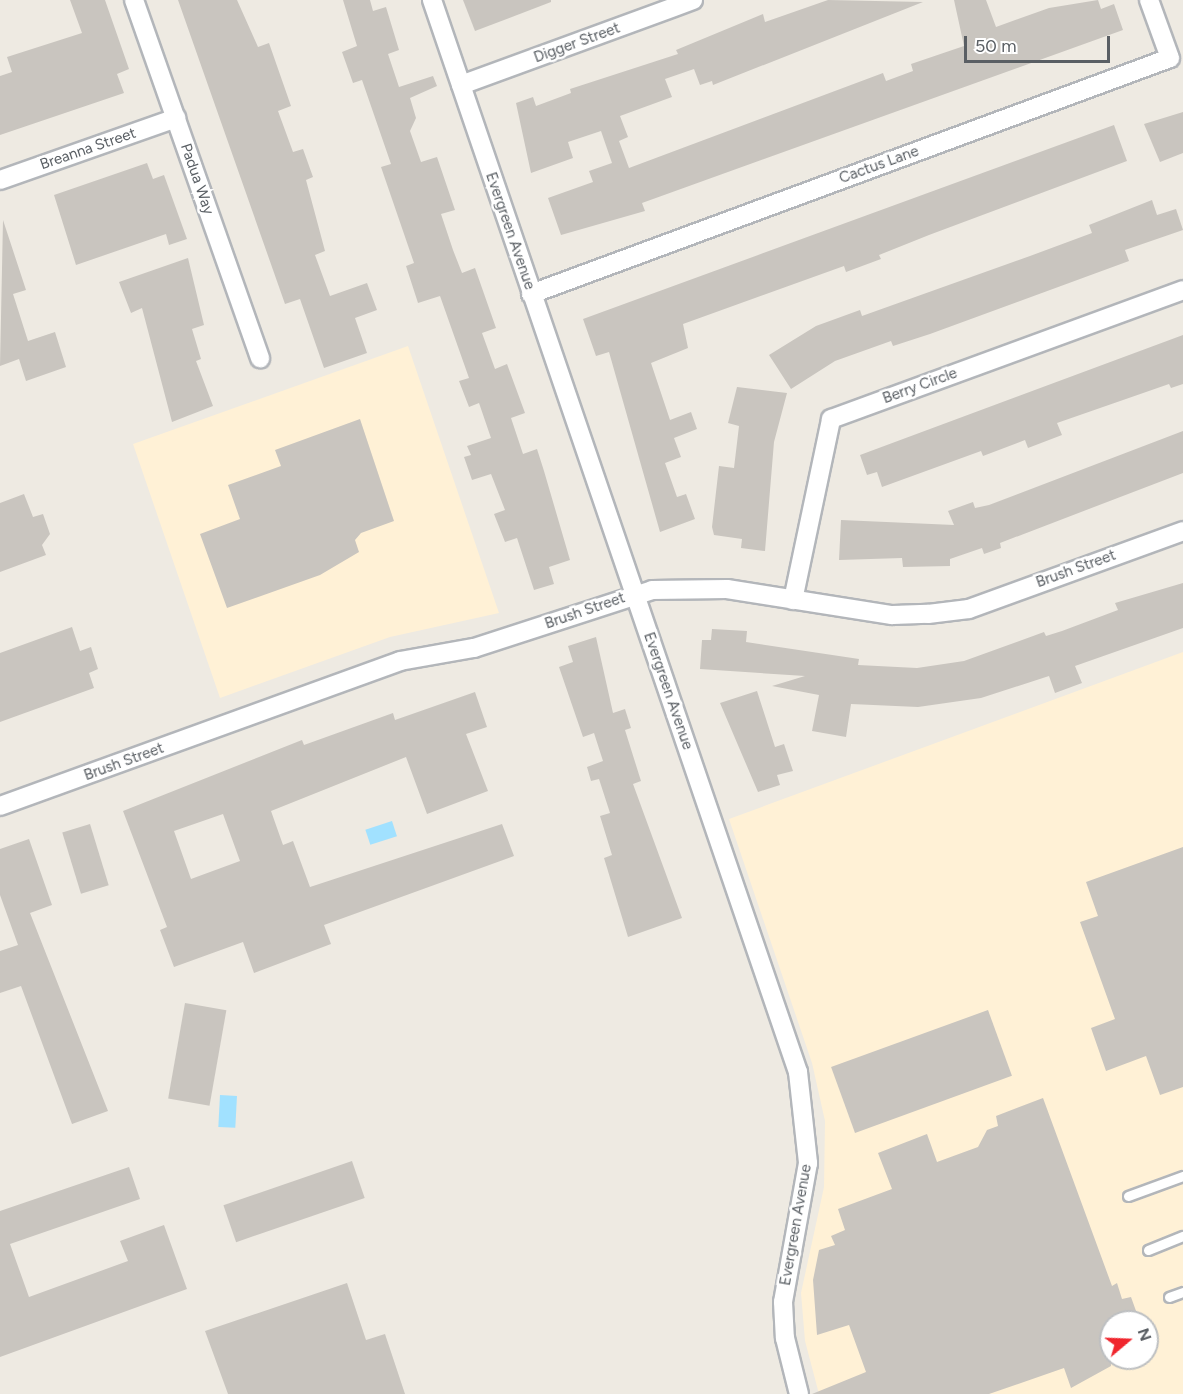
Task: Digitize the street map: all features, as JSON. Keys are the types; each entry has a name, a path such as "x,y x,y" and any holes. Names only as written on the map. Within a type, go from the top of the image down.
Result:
{"street":[{"name":"Padua Way","path":"134,0 260,358"},
{"name":"Evergreen Avenue","path":"432,0 804,1096 808,1163 783,1302 785,1338 799,1394"},
{"name":"Digger Street","path":"461,85 693,0"},
{"name":"Cactus Lane","path":"531,294 1170,58 1149,0"},
{"name":"Breanna Street","path":"0,180 176,118"},
{"name":"Berry Circle","path":"793,600 831,419 1183,290"},
{"name":"Brush Street","path":"0,806 400,662 474,648 635,594 687,586 892,615 969,609 1183,531"}],"lane":[{"path":"1128,1196 1183,1176"},
{"path":"1148,1250 1183,1236"},
{"path":"1169,1297 1183,1292"}],"shaded area":[{"path":"408,346 499,613 390,637 220,698 133,444"},
{"path":"1183,652 1183,1394 819,1394 805,1341 801,1293 824,1187 825,1121 812,1063 729,819"}],"water":[{"path":"392,821 397,836 370,845 365,830"},
{"path":"220,1095 237,1096 235,1128 218,1127"}],"building":[{"path":"70,0 105,0 129,69 117,74 124,93 0,135 0,76 12,72 7,57 82,33"},
{"path":"178,0 237,0 258,47 269,43 291,106 278,111 293,152 303,149 313,177 306,180 325,251 315,255 330,296 367,283 377,310 355,318 367,353 324,368 300,299 285,304"},
{"path":"343,0 370,0 373,11 386,7 399,50 388,54 399,87 433,76 437,86 410,98 416,118 410,131 421,162 437,157 455,210 441,214 453,250 462,273 475,268 496,328 482,333 495,369 507,364 525,413 511,418 523,454 537,449 544,471 570,560 549,567 554,584 534,590 517,538 505,542 494,514 505,510 491,474 472,480 464,457 471,455 467,446 491,438 479,403 469,407 459,381 469,378 440,296 418,303 406,266 414,263 381,167 391,164 362,80 353,83 342,52 357,46"},
{"path":"463,0 551,0 551,2 475,31"},
{"path":"828,0 923,2 713,85 712,81 700,85 694,69 665,79 672,97 620,116 628,137 619,141 629,168 883,73 886,81 913,71 911,64 964,46 954,0 986,0 996,27 1049,8 1098,0 1101,9 1114,4 1123,30 642,203 645,211 561,235 548,198 593,182 589,171 612,163 601,131 568,142 573,158 531,173 516,103 533,97 536,106 571,93 570,89 678,54 676,50 763,14 765,22"},
{"path":"1183,112 1183,153 1160,162 1144,124"},
{"path":"1114,125 1127,161 929,235 879,255 881,259 846,272 844,266 683,324 688,348 651,363 670,420 691,412 697,429 674,438 681,457 665,463 677,497 686,494 695,519 660,532 609,352 596,356 583,319"},
{"path":"147,163 153,179 164,175 187,239 169,245 166,234 76,265 54,195"},
{"path":"1152,200 1157,215 1176,209 1183,230 1125,250 1129,261 930,334 893,346 891,341 835,361 791,389 769,355 816,326 860,310 862,316 1092,233 1089,225"},
{"path":"3,220 26,290 13,294 28,341 55,332 66,367 26,381 19,359 0,366"},
{"path":"188,258 204,325 192,329 201,359 196,361 213,406 172,422 142,308 131,313 119,282"},
{"path":"1183,335 1183,384 1171,388 1169,384 1057,423 1062,435 1028,448 1025,440 983,456 981,451 882,487 877,472 867,475 860,455"},
{"path":"737,387 787,393 774,442 765,551 741,548 742,539 714,535 712,527 719,466 734,468 739,426 728,423"},
{"path":"360,419 394,521 361,533 355,540 359,552 320,575 227,608 200,534 240,519 228,485 281,466 275,450"},
{"path":"1183,431 1183,473 1000,543 1001,548 984,554 982,548 950,559 950,566 903,567 902,558 839,560 841,520 954,525 948,511 973,502 975,508 989,505"},
{"path":"24,494 33,517 43,514 50,534 42,545 46,555 0,572 0,503"},
{"path":"1183,583 1183,628 1075,666 1082,683 1055,693 1049,676 981,698 918,707 851,704 846,737 812,731 819,695 772,686 805,676 700,669 702,640 711,640 712,629 747,631 746,642 859,659 858,665 917,668 964,661 1044,632 1046,636 1062,631 1118,610 1115,603"},
{"path":"72,627 80,651 91,647 98,669 89,673 94,688 0,722 0,653"},
{"path":"596,637 613,713 625,709 631,728 625,730 641,781 633,784 682,918 628,937 604,858 612,855 600,816 610,813 599,779 591,781 587,767 603,761 594,733 583,737 559,667 573,662 568,646"},
{"path":"757,691 775,747 784,744 793,771 777,775 780,785 758,792 720,703"},
{"path":"475,692 487,727 466,734 488,791 427,814 406,757 271,811 283,845 293,841 310,887 502,824 514,856 324,925 331,944 254,973 243,942 174,967 160,930 167,927 123,811 302,740 304,745 393,713 395,720","holes":["223,814 240,861 191,879 174,831"]},
{"path":"90,824 109,885 81,894 62,832"},
{"path":"29,839 52,905 30,913 108,1111 72,1124 21,986 0,993 0,951 18,945 0,895 0,849"},
{"path":"1183,847 1183,1087 1160,1095 1146,1056 1106,1071 1091,1028 1115,1019 1080,922 1098,916 1086,882"},
{"path":"185,1003 226,1010 210,1106 168,1099"},
{"path":"988,1010 1012,1076 855,1133 831,1067"},
{"path":"1043,1098 1112,1286 1117,1283 1122,1299 1131,1297 1136,1310 1099,1310 1099,1370 1104,1370 1071,1388 1064,1368 989,1394 812,1394 866,1372 849,1325 817,1335 813,1280 819,1250 835,1245 831,1236 845,1230 838,1209 892,1189 878,1153 927,1134 937,1162 978,1147 987,1130 998,1126 996,1116"},
{"path":"352,1161 365,1198 236,1242 223,1205"},
{"path":"129,1167 140,1199 10,1244 29,1297 128,1261 120,1241 164,1225 187,1289 0,1357 0,1211"},
{"path":"347,1283 366,1340 385,1334 405,1394 228,1394 205,1331"}]}
